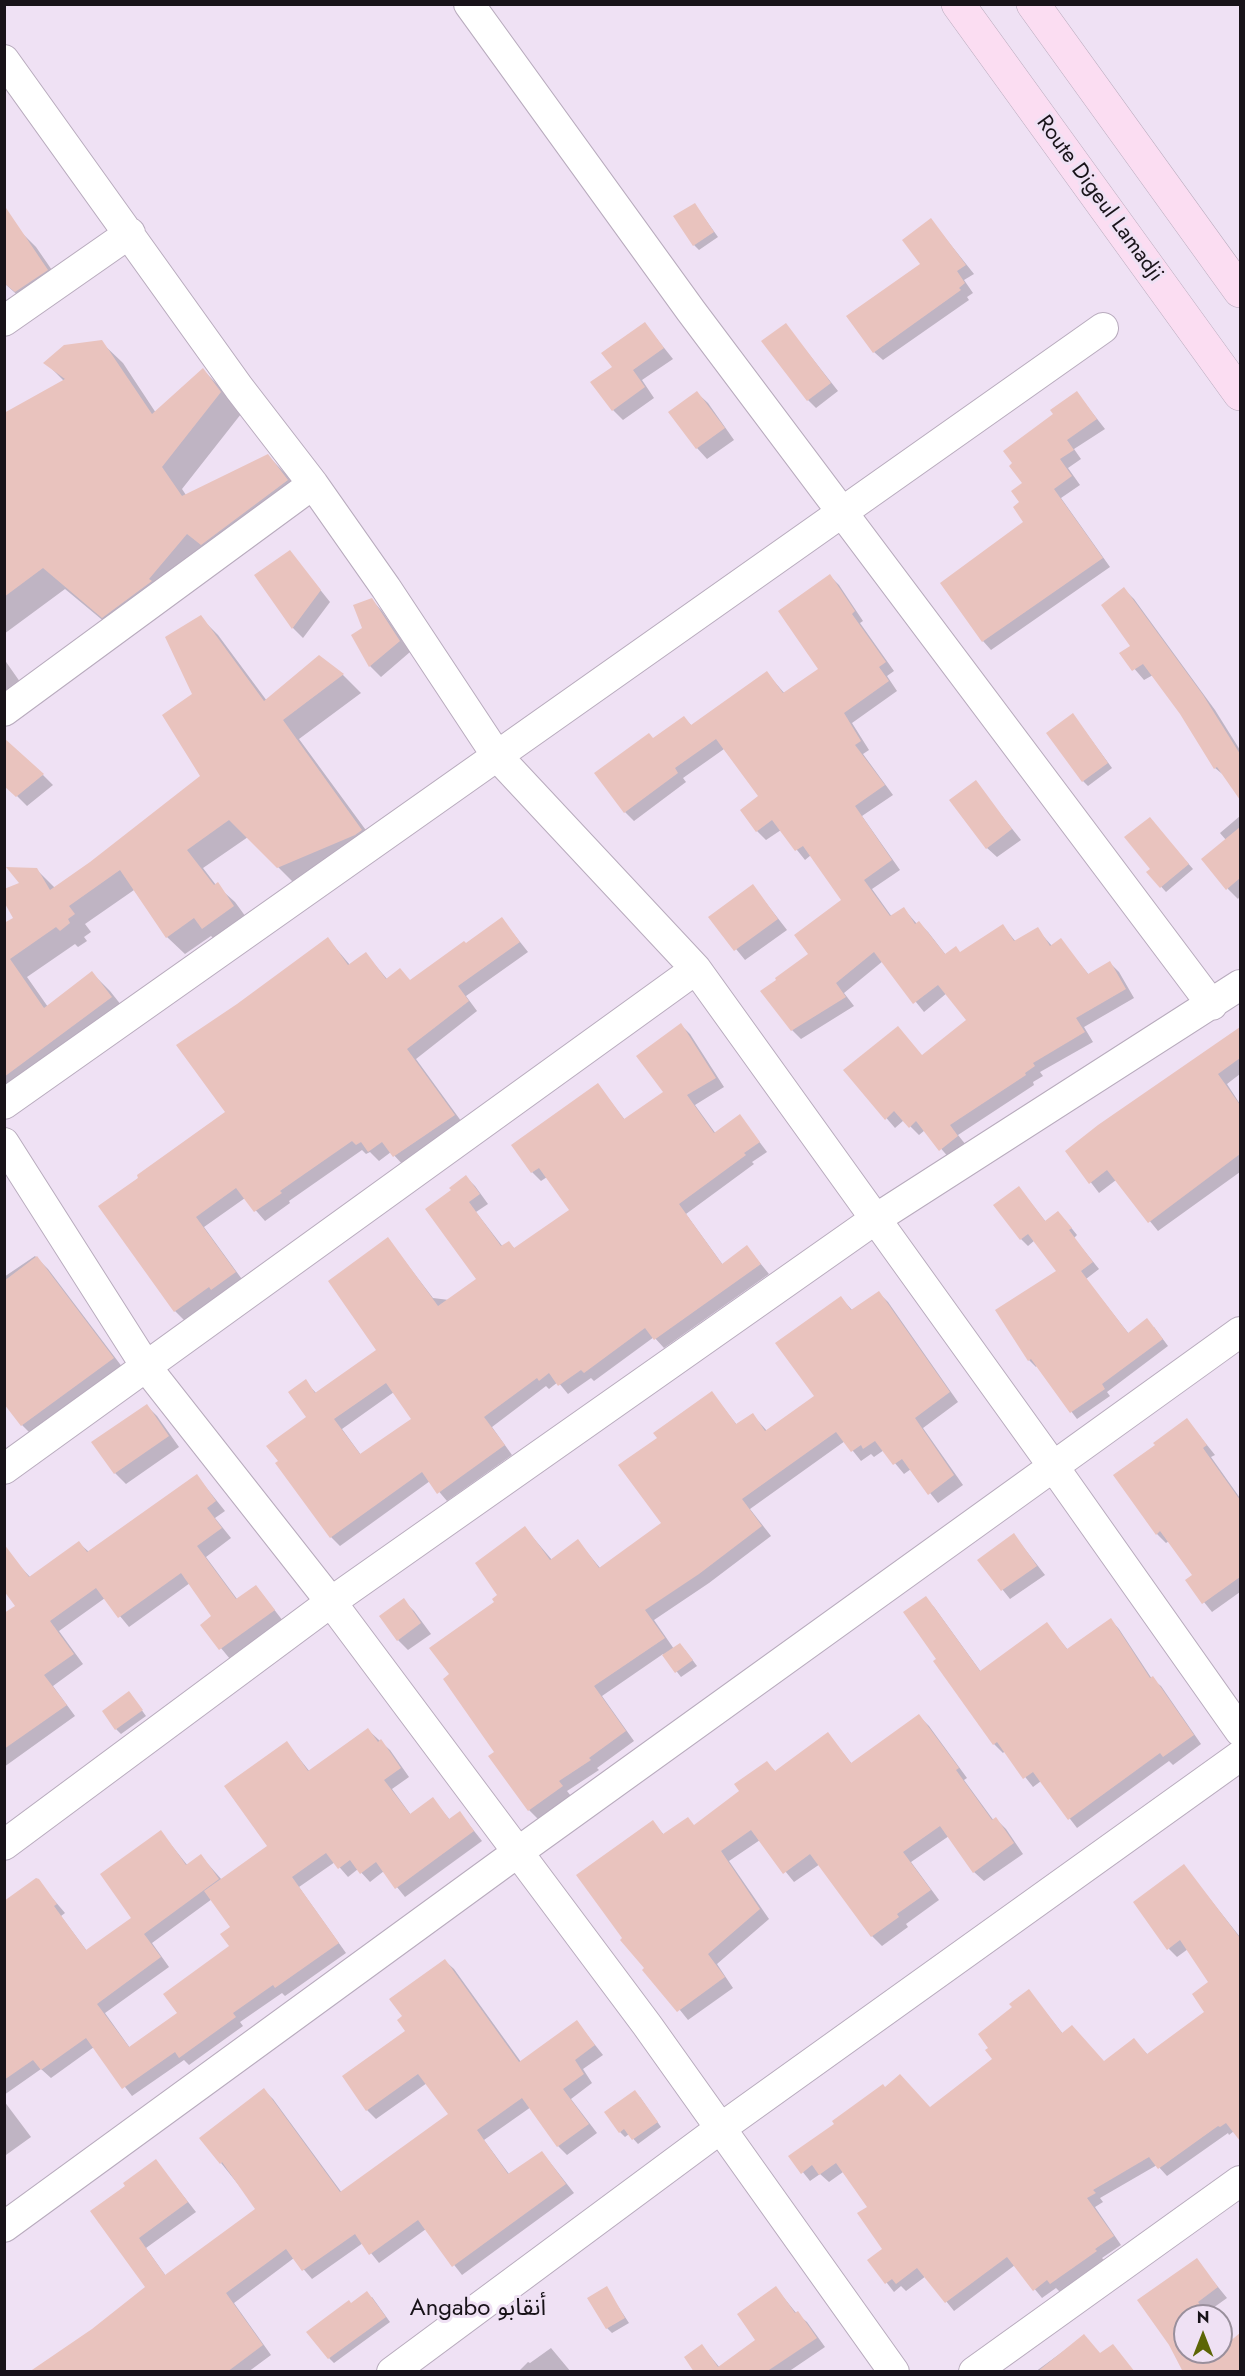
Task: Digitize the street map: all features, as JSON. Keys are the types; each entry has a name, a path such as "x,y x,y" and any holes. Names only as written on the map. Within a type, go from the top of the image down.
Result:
{"main road":[{"name":"Route Digeul Lamadji","path":"958,4 1240,394"},
{"path":"1033,4 1240,291"}],"street":[{"path":"469,4 691,311 1212,1005"},
{"path":"4,60 239,388 313,483 386,588 497,756 696,969 1240,1731"},
{"path":"4,321 130,233"},
{"path":"4,1104 1102,328"},
{"path":"4,711 313,483"},
{"path":"4,1469 147,1368 696,969"},
{"path":"4,1845 331,1602 874,1220 1240,985"},
{"path":"4,1143 147,1368 331,1602 647,2025 894,2372"},
{"path":"4,2227 518,1852 1240,1332"},
{"path":"392,2372 721,2128 1240,1756"},
{"path":"974,2372 1240,2181"}],"building":[{"path":"695,203 714,232 693,246 673,216"},
{"path":"4,205 48,270 15,292 4,283"},
{"path":"931,218 966,265 957,271 965,283 959,288 961,290 873,353 846,316 920,264 902,240"},
{"path":"645,322 664,348 633,370 645,387 612,411 590,382 612,367 601,353"},
{"path":"786,323 831,383 807,401 761,341"},
{"path":"102,340 152,414 203,368 221,392 162,467 182,496 268,454 288,480 201,545 187,534 149,579 152,581 102,618 43,568 4,597 4,413 65,379 43,363 64,345"},
{"path":"697,391 725,428 696,449 668,412"},
{"path":"1077,391 1097,419 1067,440 1074,450 1060,459 1072,476 1054,489 1103,558 982,642 940,583 1023,522 1013,507 1019,502 1011,491 1022,483 1009,466 1012,463 1003,451 1053,414 1050,410"},
{"path":"290,550 321,590 292,629 254,575"},
{"path":"830,574 855,611 852,614 886,662 879,667 889,681 844,713 861,741 855,745 885,785 855,806 892,860 864,880 890,916 904,907 915,924 919,921 945,954 956,946 960,952 1003,924 1014,941 1038,927 1050,946 1061,938 1088,974 1110,961 1126,989 1076,1018 1085,1032 1033,1063 1035,1066 1025,1073 1026,1075 950,1125 958,1136 939,1151 916,1121 909,1128 894,1111 885,1120 843,1070 898,1026 922,1055 966,1020 938,985 913,1004 874,952 836,983 846,997 791,1031 760,991 808,954 794,935 841,900 803,846 795,851 772,820 756,832 740,810 758,796 716,739 675,768 678,773 624,813 594,773 649,733 653,738 684,716 691,725 767,671 783,693 818,669 778,611"},
{"path":"1124,587 1203,695 1240,754 1240,800 1217,767 1214,769 1180,714 1143,664 1132,671 1119,653 1130,646 1101,605"},
{"path":"372,598 400,641 369,667 351,635 362,628 353,605"},
{"path":"201,615 264,701 319,655 344,674 283,720 362,830 277,868 229,820 187,850 214,885 218,882 234,906 202,929 194,918 166,938 120,870 69,906 75,914 68,919 70,923 60,931 56,927 10,959 44,1008 92,971 112,997 4,1077 4,923 13,918 4,902 4,889 19,883 6,867 37,868 50,890 90,862 200,776 162,715 192,694 165,637"},
{"path":"1073,713 1108,763 1082,782 1046,733"},
{"path":"4,738 44,774 16,797 4,786"},
{"path":"976,780 1012,829 986,849 949,800"},
{"path":"1150,817 1189,864 1160,888 1146,872 1150,869 1124,837"},
{"path":"1240,827 1240,878 1226,890 1201,859"},
{"path":"753,884 778,919 734,951 708,917"},
{"path":"502,917 520,942 458,986 469,1001 407,1049 455,1115 393,1157 382,1142 368,1152 361,1142 356,1145 352,1141 254,1212 236,1188 196,1217 236,1272 211,1290 209,1287 174,1312 98,1206 225,1112 176,1045 237,1004 328,937 348,965 366,952 386,979 400,968 410,980"},
{"path":"681,1023 716,1078 687,1095 714,1133 740,1114 760,1142 744,1153 746,1155 679,1204 722,1264 747,1245 761,1264 654,1340 645,1328 584,1373 581,1370 558,1386 549,1373 539,1381 537,1378 484,1417 505,1445 437,1494 422,1472 330,1538 275,1463 278,1461 266,1446 306,1417 288,1392 306,1379 315,1393 376,1350 328,1281 388,1237 438,1306 476,1279 425,1209 451,1190 449,1188 466,1175 480,1194 469,1202 501,1246 509,1241 514,1248 569,1210 539,1168 531,1173 511,1145 598,1083 624,1119 663,1092 636,1056","holes":["386,1383 411,1419 360,1454 334,1419"]},
{"path":"1240,1027 1240,1058 1218,1074 1240,1105 1240,1154 1148,1223 1107,1170 1089,1184 1065,1151 1098,1125"},
{"path":"1019,1186 1045,1221 1058,1211 1072,1228 1069,1230 1093,1262 1081,1271 1128,1333 1147,1318 1163,1339 1102,1384 1105,1389 1070,1413 1031,1359 1028,1361 995,1310 1056,1271 1028,1234 1020,1240 993,1205"},
{"path":"37,1256 114,1358 21,1426 4,1404 4,1281"},
{"path":"879,1291 950,1392 915,1418 954,1475 928,1495 902,1459 893,1465 875,1441 863,1449 861,1445 851,1452 836,1432 742,1499 762,1526 699,1574 645,1610 665,1638 594,1686 626,1731 589,1758 591,1760 559,1781 563,1786 528,1811 488,1756 494,1752 443,1679 449,1674 429,1648 494,1602 492,1599 497,1595 475,1563 525,1526 550,1560 578,1539 599,1568 661,1523 618,1465 657,1438 653,1433 712,1391 736,1424 753,1413 765,1431 814,1396 775,1343 841,1296 851,1310"},
{"path":"147,1404 169,1436 114,1474 91,1442"},
{"path":"1187,1418 1207,1445 1203,1448 1240,1500 1240,1577 1202,1604 1185,1580 1192,1575 1160,1531 1156,1535 1113,1475 1155,1445 1153,1443"},
{"path":"197,1474 216,1501 207,1508 222,1528 197,1546 236,1599 256,1585 275,1610 219,1650 200,1625 211,1616 181,1573 118,1618 96,1588 50,1621 74,1654 44,1675 67,1705 4,1749 4,1613 15,1606 4,1591 4,1544 29,1577 79,1541 87,1552"},
{"path":"1014,1533 1037,1566 1001,1591 977,1560"},
{"path":"926,1596 980,1671 1047,1622 1067,1649 1111,1618 1150,1678 1153,1676 1194,1735 1163,1757 1160,1753 1068,1820 1033,1772 1023,1779 997,1742 993,1745 933,1661 936,1659 903,1612"},
{"path":"404,1598 421,1623 397,1641 379,1616"},
{"path":"680,1643 693,1660 675,1673 662,1655"},
{"path":"129,1691 143,1710 115,1730 102,1711"},
{"path":"919,1714 959,1768 956,1770 992,1820 996,1817 1014,1843 973,1873 940,1826 903,1852 931,1890 897,1914 899,1917 871,1937 810,1854 783,1874 751,1830 721,1851 760,1909 708,1954 725,1977 677,2012 642,1970 644,1968 620,1940 622,1938 576,1875 653,1820 663,1834 688,1817 694,1825 739,1791 734,1784 767,1761 775,1771 828,1732 851,1763"},
{"path":"368,1728 378,1742 381,1739 401,1768 384,1780 410,1814 433,1797 449,1819 460,1811 474,1831 395,1889 376,1862 360,1874 350,1860 338,1869 326,1853 292,1877 339,1943 275,1988 273,1985 233,2013 236,2017 179,2058 175,2052 122,2089 86,2038 41,2070 33,2060 4,2080 4,1901 36,1878 39,1879 57,1904 54,1906 86,1950 131,1918 100,1874 161,1830 186,1865 201,1854 219,1879 144,1934 161,1957 97,2004 129,2047 177,2013 163,1994 229,1946 220,1934 230,1927 204,1891 267,1846 224,1786 287,1741 308,1771"},
{"path":"1184,1864 1240,1938 1240,2141 1226,2123 1218,2126 1158,2169 1149,2157 1093,2190 1096,2193 1087,2198 1114,2236 1050,2284 1047,2280 1033,2291 1007,2257 945,2303 917,2268 896,2284 892,2279 885,2284 867,2260 882,2249 857,2213 867,2207 836,2163 819,2175 812,2165 801,2174 788,2156 834,2124 832,2121 883,2084 885,2087 900,2074 930,2107 992,2059 985,2050 988,2048 978,2034 1012,2007 1009,2004 1029,1989 1062,2033 1072,2025 1104,2061 1134,2038 1147,2054 1204,2012 1192,1994 1208,1982 1180,1940 1167,1950 1133,1902"},
{"path":"445,1959 519,2062 577,2020 595,2045 575,2060 584,2074 563,2089 589,2124 557,2147 522,2098 477,2130 508,2174 542,2151 566,2184 452,2267 418,2220 369,2255 355,2234 302,2271 286,2249 226,2293 263,2345 227,2372 29,2372 92,2329 145,2287 90,2211 125,2186 123,2183 156,2159 188,2202 139,2238 165,2275 255,2209 222,2162 220,2164 199,2138 264,2088 340,2192 448,2114 418,2074 366,2111 342,2076 405,2031 397,2020 402,2016 389,1999"},
{"path":"635,2090 658,2122 632,2140 624,2129 619,2133 604,2112"},
{"path":"1197,2258 1218,2287 1198,2302 1199,2304 1173,2304 1173,2353 1137,2300"},
{"path":"607,2286 625,2318 606,2329 587,2298"},
{"path":"776,2286 817,2338 766,2372 694,2372 684,2357 702,2344 718,2367 755,2340 737,2314"},
{"path":"367,2291 386,2317 328,2359 306,2332 349,2300 351,2303"},
{"path":"1240,2333 1240,2372 1183,2372 1179,2364 1233,2364 1233,2339"},
{"path":"1084,2334 1100,2353 1113,2344 1135,2372 1037,2372"}],"district":[{"name":"Angabo أنقابو","path":"478,2309"}]}
